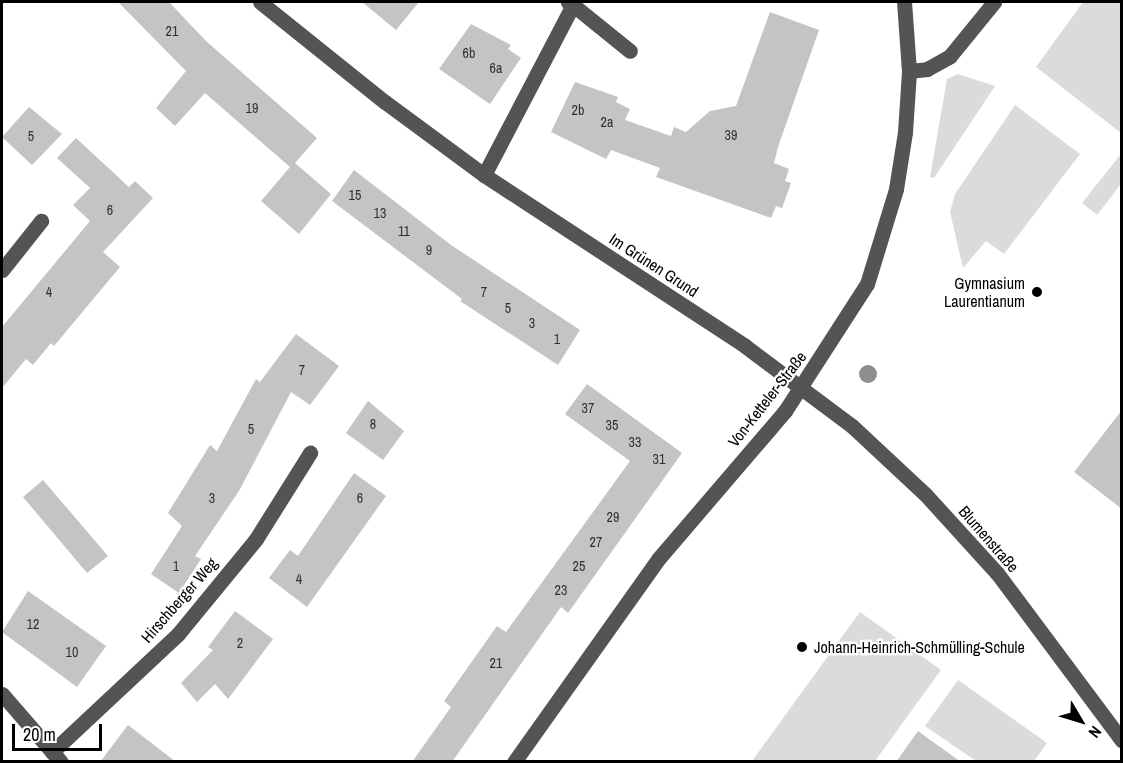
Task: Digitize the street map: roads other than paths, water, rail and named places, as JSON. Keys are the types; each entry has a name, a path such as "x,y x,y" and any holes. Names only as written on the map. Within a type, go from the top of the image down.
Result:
{"street":[{"name":"Im Grünen Grund","path":"260,2 385,102 484,175 802,387"},
{"name":"Von-Ketteler-Straße","path":"514,762 659,558 802,387 857,303 879,252 896,189 909,71 904,2"},
{"path":"909,71 927,69 950,56 994,2"},
{"path":"484,175 570,3 630,51"},
{"path":"2,270 40,221"},
{"name":"Blumenstraße","path":"802,387 891,462 969,541 1024,607 1122,741"},
{"name":"Hirschberger Weg","path":"56,757 177,634 256,539 310,453"},
{"path":"2,694 56,757"}],"place":[{"name":"Gymnasium Laurentianum","path":"1037,292"},
{"name":"Johann-Heinrich-Schmülling-Schule","path":"802,647"}]}
